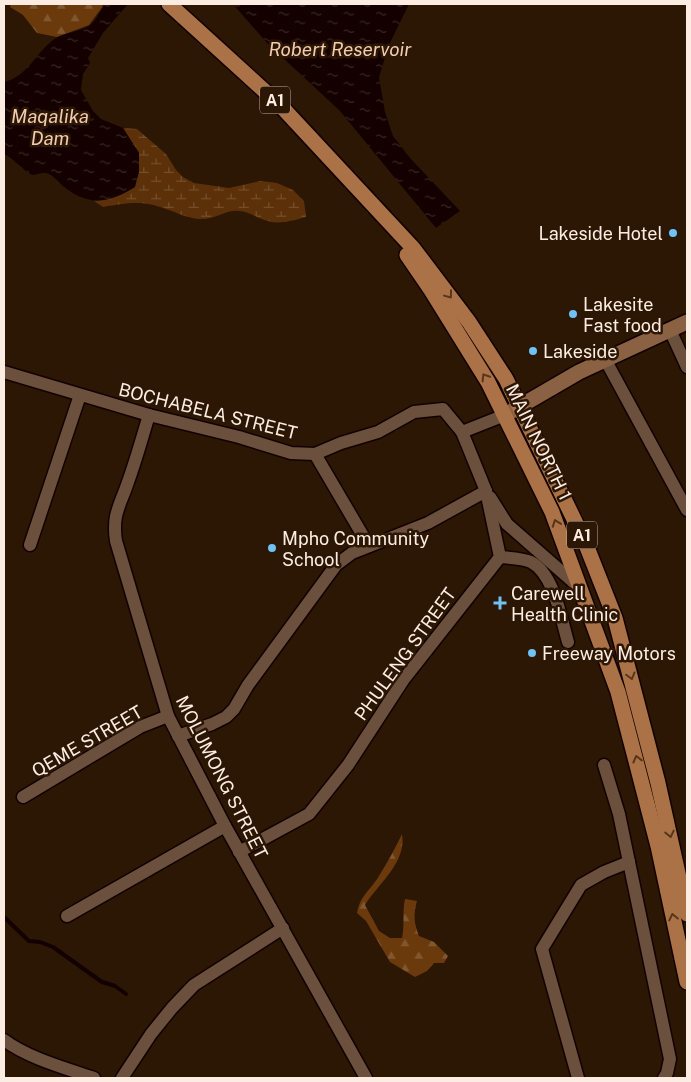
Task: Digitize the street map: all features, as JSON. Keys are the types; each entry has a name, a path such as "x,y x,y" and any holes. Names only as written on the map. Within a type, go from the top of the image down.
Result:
{"main road":[{"name":"MAIN NORTH 1","path":"169,4 280,105 413,248 463,314 506,379 585,542 615,618 658,783 687,914"},
{"name":"MAIN NORTH 1","path":"372,204 431,290 488,382 552,512 618,692 631,737 658,846 687,982"},
{"path":"505,415 580,372 687,322"}],"street":[{"path":"670,330 687,368"},
{"path":"606,361 687,510"},
{"name":"BOCHABELA STREET","path":"4,372 149,415 239,437 291,453 315,454 378,432 414,412 443,409 462,432"},
{"path":"30,545 80,395"},
{"name":"MOLUMONG STREET","path":"149,415 128,484 116,511 114,527 116,541 168,716 224,826 366,1078"},
{"path":"505,415 462,432 486,491 500,558 529,561 539,567 547,576 568,642"},
{"path":"315,454 368,546"},
{"path":"486,491 507,524 580,587"},
{"path":"178,736 212,724 226,717 234,709 248,685 336,565 352,553 428,523 486,491"},
{"name":"PHULENG STREET","path":"239,852 309,814 348,765 404,679 500,558"},
{"name":"QEME STREET","path":"24,797 140,727 168,716"},
{"path":"604,765 619,814 670,1060 664,1078"},
{"path":"67,916 224,826"},
{"path":"578,1078 542,949 581,885 604,872 629,862"},
{"path":"122,1078 156,1028 194,985 283,928"},
{"path":"4,1040 11,1046 51,1063 94,1078"}],"green space":[{"path":"11,4 100,4 103,6 89,25 57,37 37,33 23,15 10,7"},
{"path":"123,128 137,129 166,154 183,177 194,183 229,188 261,181 277,183 293,190 304,201 306,217 287,222 273,222 235,211 199,219 142,203 103,207 94,201 110,199 139,153"},
{"path":"402,834 400,854 396,863 365,905 379,931 390,938 402,938 405,899 417,901 415,919 419,936 434,942 448,956 444,963 434,963 427,971 415,977 390,962 366,921 357,913 363,897 379,876"}],"water":[{"name":"Maqalika Dam","path":"105,4 128,4 103,33 88,58 90,63 83,74 81,90 93,111 101,119 123,128 139,153 139,172 135,187 117,197 90,200 72,193 50,174 32,175 4,154 4,82 13,79 26,69 49,43 56,38 89,26 96,19"},
{"name":"Robert Reservoir","path":"233,4 409,4 389,45 379,77 385,112 393,136 410,158 460,211 436,228 340,111 267,43"}],"waterway":[{"path":"4,917 29,941 40,942 53,947 102,982 115,986 126,994"}],"place":[{"name":"Lakeside Hotel","path":"673,233"},
{"name":"Lakesite Fast food","path":"573,314"},
{"name":"Lakeside","path":"533,351"},
{"name":"Mpho Community School","path":"272,548"},
{"name":"Carewell Health Clinic","path":"500,603"},
{"name":"Freeway Motors","path":"532,653"}]}
